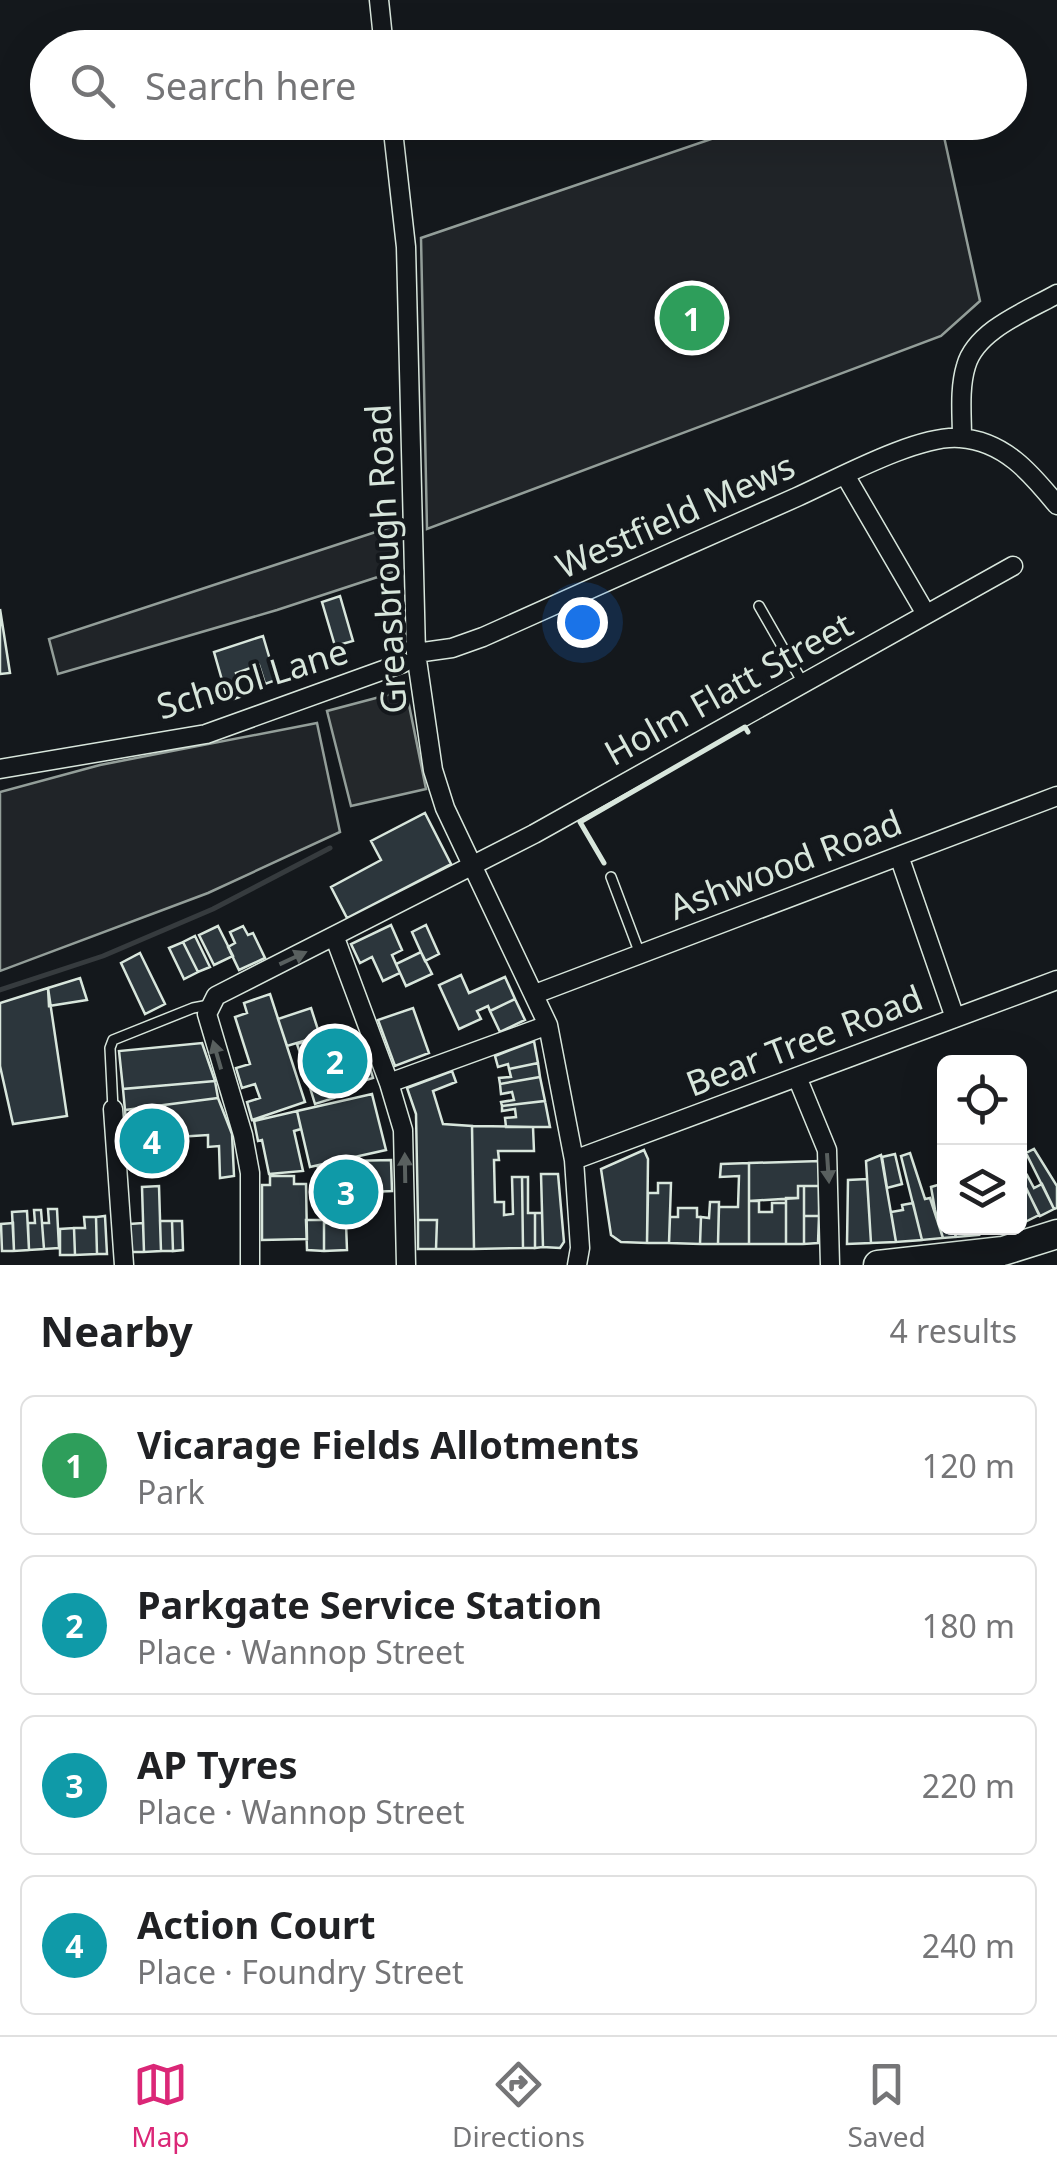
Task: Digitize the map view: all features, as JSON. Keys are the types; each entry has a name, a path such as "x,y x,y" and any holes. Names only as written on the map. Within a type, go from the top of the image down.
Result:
{"main road":[{"path":"878,1265 1003,1251 1057,1234"}],"street":[{"path":"378,0 382,30"},
{"name":"Greasbrough Road","path":"394,140 406,247 412,570 409,658 445,808 548,1026 574,1160 580,1248 577,1265"},
{"path":"1057,294 1001,325 971,354 963,382 962,438 978,440 1014,459 1057,505"},
{"name":"Westfield Mews","path":"409,658 484,637 845,475 933,440 962,438"},
{"path":"845,475 926,614"},
{"name":"Holm Flatt Street","path":"209,1005 228,989 335,938 474,864 1013,566"},
{"name":"School Lane","path":"0,769 206,734 409,658"},
{"name":"Ashwood Road","path":"536,994 1057,796"},
{"path":"899,856 956,1018"},
{"path":"335,938 403,1130 406,1265"},
{"name":"Bear Tree Road","path":"574,1160 1057,980"},
{"path":"209,1005 213,1042 243,1135 250,1172 250,1265"},
{"path":"389,1083 548,1026"},
{"path":"797,1076 827,1150 830,1265"},
{"path":"114,1109 124,1265"}],"lane":[{"path":"758,606 803,683"},
{"path":"611,877 640,954"},
{"path":"114,1109 110,1048 113,1040 209,1005"}],"shaded area":[{"path":"708,140 945,140 980,301 941,336 427,529 421,238"},
{"path":"397,525 396,571 58,674 49,639"},
{"path":"406,690 426,789 351,806 327,711"},
{"path":"317,723 340,832 208,893 0,971 0,792 100,765"}],"building":[{"path":"340,596 353,641 335,646 322,602"},
{"path":"0,609 10,673 0,674"},
{"path":"263,636 276,680 265,684 259,665 236,673 243,696 228,701 214,652"},
{"path":"425,813 451,864 347,918 331,887 381,860 371,841"},
{"path":"391,925 402,950 392,955 400,973 383,981 372,957 360,963 351,944"},
{"path":"426,925 439,954 425,961 412,932"},
{"path":"218,926 233,956 214,965 199,935"},
{"path":"243,926 248,935 253,933 265,958 239,970 228,947 235,943 230,932"},
{"path":"195,936 210,967 198,972 183,942"},
{"path":"183,942 198,972 184,979 169,948"},
{"path":"421,952 432,974 406,986 396,964"},
{"path":"140,953 165,1004 145,1014 121,963"},
{"path":"461,975 469,993 505,977 515,999 490,1011 488,1006 477,1011 481,1019 459,1029 439,985"},
{"path":"80,978 87,1000 49,1006 48,988"},
{"path":"48,988 67,1116 13,1124 0,1066 0,1003"},
{"path":"270,994 305,1102 252,1120 247,1102 260,1098 255,1084 242,1088 236,1068 250,1064 235,1017 247,1013 244,1003"},
{"path":"515,999 525,1020 500,1032 490,1011"},
{"path":"311,1008 320,1036 287,1046 278,1019"},
{"path":"413,1008 429,1053 395,1066 378,1020"},
{"path":"339,1030 345,1048 303,1062 297,1044"},
{"path":"534,1041 538,1063 509,1069 508,1064 498,1067 495,1056"},
{"path":"362,1042 368,1061 308,1081 303,1062"},
{"path":"202,1043 215,1081 123,1089 119,1051"},
{"path":"368,1061 373,1078 331,1091 334,1098 315,1104 308,1081"},
{"path":"538,1063 540,1077 500,1084 499,1078 511,1077 509,1069"},
{"path":"452,1071 456,1082 433,1091 443,1124 472,1126 474,1249 436,1249 437,1220 418,1220 416,1114 407,1088"},
{"path":"540,1077 545,1101 502,1106 501,1102 514,1100 512,1092 501,1094 500,1084"},
{"path":"215,1081 218,1098 125,1110 123,1089"},
{"path":"372,1094 386,1150 310,1167 297,1111"},
{"path":"218,1098 232,1134 234,1176 220,1178 219,1146 208,1147 208,1135 177,1137 179,1163 129,1163 125,1110"},
{"path":"545,1101 550,1127 506,1127 505,1118 516,1117 515,1109 502,1111 502,1106"},
{"path":"297,1111 301,1129 294,1131 303,1171 269,1174 254,1121"},
{"path":"472,1126 533,1127 534,1151 498,1151 499,1160 494,1160 495,1202 504,1202 504,1215 513,1214 512,1177 522,1177 523,1248 474,1249"},
{"path":"1034,1149 1057,1186 1057,1208 1054,1209 1027,1152"},
{"path":"644,1150 648,1159 647,1243 621,1242 611,1235 601,1169"},
{"path":"910,1153 925,1199 930,1198 937,1235 943,1238 922,1240 901,1156"},
{"path":"895,1154 902,1184 887,1188 882,1157"},
{"path":"881,1155 896,1242 871,1243 866,1161"},
{"path":"391,1160 392,1191 346,1193 346,1223 324,1223 323,1179 317,1178 318,1167 350,1167 350,1161"},
{"path":"820,1161 819,1186 798,1186 798,1198 749,1201 749,1163"},
{"path":"749,1163 749,1244 718,1244 719,1207 738,1207 739,1176 720,1177 721,1164"},
{"path":"541,1174 558,1174 564,1242 560,1248 543,1247"},
{"path":"1027,1175 1034,1188 1042,1184 1054,1209 1040,1216 1027,1190"},
{"path":"270,1176 294,1176 294,1184 306,1184 307,1239 262,1240 262,1185 270,1185"},
{"path":"522,1177 528,1177 528,1213 535,1213 535,1248 523,1248"},
{"path":"867,1179 871,1243 847,1244 848,1180"},
{"path":"658,1183 671,1183 669,1243 647,1243 648,1193 658,1193"},
{"path":"937,1185 937,1217 935,1210 931,1187"},
{"path":"159,1186 161,1251 144,1252 142,1187"},
{"path":"798,1186 804,1186 804,1244 786,1244 786,1198 798,1198"},
{"path":"804,1186 819,1186 819,1216 804,1216"},
{"path":"1027,1190 1039,1215 1027,1221"},
{"path":"749,1201 759,1201 759,1212 772,1212 772,1203 786,1203 786,1244 749,1244"},
{"path":"710,1202 719,1202 718,1244 700,1244 701,1217 709,1218"},
{"path":"913,1203 922,1240 896,1242 891,1212"},
{"path":"678,1208 697,1208 697,1217 701,1217 700,1244 669,1243 670,1217 678,1217"},
{"path":"48,1209 57,1209 59,1248 44,1249 42,1223 49,1223"},
{"path":"34,1210 41,1210 44,1249 29,1250 28,1223 35,1223"},
{"path":"27,1211 29,1250 14,1251 12,1212"},
{"path":"535,1213 542,1213 543,1247 535,1248"},
{"path":"105,1216 107,1254 97,1254 96,1217"},
{"path":"804,1216 819,1216 818,1243 804,1244"},
{"path":"84,1217 96,1217 97,1254 75,1255 74,1228 85,1228"},
{"path":"306,1220 324,1220 324,1251 307,1250"},
{"path":"418,1220 437,1220 436,1249 418,1249"},
{"path":"160,1221 172,1221 173,1251 161,1251"},
{"path":"172,1221 182,1221 183,1250 173,1251"},
{"path":"13,1223 14,1251 2,1251 1,1224"},
{"path":"143,1223 144,1252 129,1252 129,1224"},
{"path":"324,1223 346,1223 347,1250 324,1251"},
{"path":"74,1228 75,1255 60,1255 60,1229"}],"waterway":[{"path":"0,990 103,956 213,909 330,848"}],"wall":[{"path":"604,863 580,822 745,727 748,732"}],"place":[{"name":"Vicarage Fields Allotments","path":"692,318"},
{"name":"Parkgate Service Station","path":"335,1061"},
{"name":"Action Court","path":"152,1141"},
{"name":"AP Tyres","path":"346,1192"}]}
